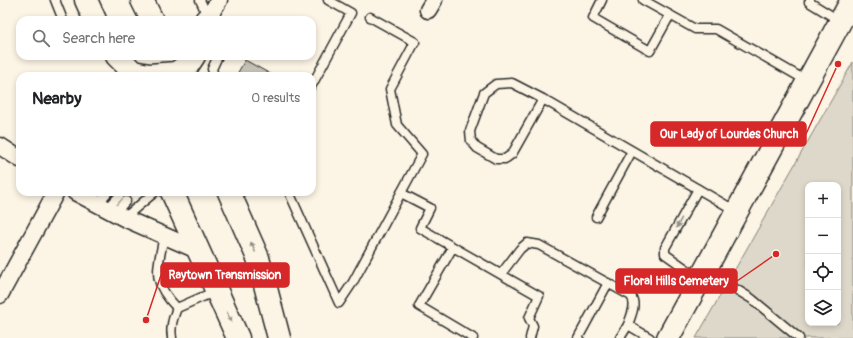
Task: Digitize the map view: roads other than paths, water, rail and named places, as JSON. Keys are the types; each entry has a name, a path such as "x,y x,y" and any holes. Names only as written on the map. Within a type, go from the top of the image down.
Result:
{"main road":[{"path":"86,0 93,16"},
{"path":"142,0 150,16"},
{"path":"668,338 852,0"},
{"path":"113,60 118,72"},
{"path":"121,60 133,72"},
{"path":"162,72 188,65 191,60"},
{"path":"174,196 238,338"},
{"path":"231,196 258,258 280,338"}],"street":[{"path":"0,146 16,156"},
{"path":"0,294 54,196"},
{"path":"83,196 111,211 199,251"}],"lane":[{"path":"55,0 61,16"},
{"path":"316,78 351,13 328,0"},
{"path":"602,0 593,18 650,51 670,15"},
{"path":"644,0 695,29 716,29 808,82"},
{"path":"808,1 841,21"},
{"path":"290,196 339,303 353,282 422,154 397,125 390,89 415,42 370,17"},
{"path":"213,72 212,69 216,60"},
{"path":"543,99 512,154 505,159 496,159 477,148 471,141 470,131 484,93 496,84 512,83 543,99 737,212"},
{"path":"596,217 632,151"},
{"path":"698,189 665,248 665,254 702,275 752,299 799,338"},
{"path":"401,193 430,208 420,228 540,296 529,318 533,326 530,338"},
{"path":"109,196 111,211"},
{"path":"111,211 119,196"},
{"path":"111,211 146,196"},
{"path":"111,211 126,201"},
{"path":"164,235 158,270 159,285 167,298 177,308"},
{"path":"501,274 520,249 527,243 538,245 631,296 634,301 628,325 620,338"},
{"path":"454,247 419,306 473,338"},
{"path":"578,338 608,283"},
{"path":"172,338 171,330 173,318 177,308 217,291"},
{"path":"628,325 650,338"}],"place":[{"name":"Our Lady of Lourdes Church","path":"838,64"},
{"name":"Floral Hills Cemetery","path":"776,254"},
{"name":"Raytown Transmission","path":"146,320"}]}
